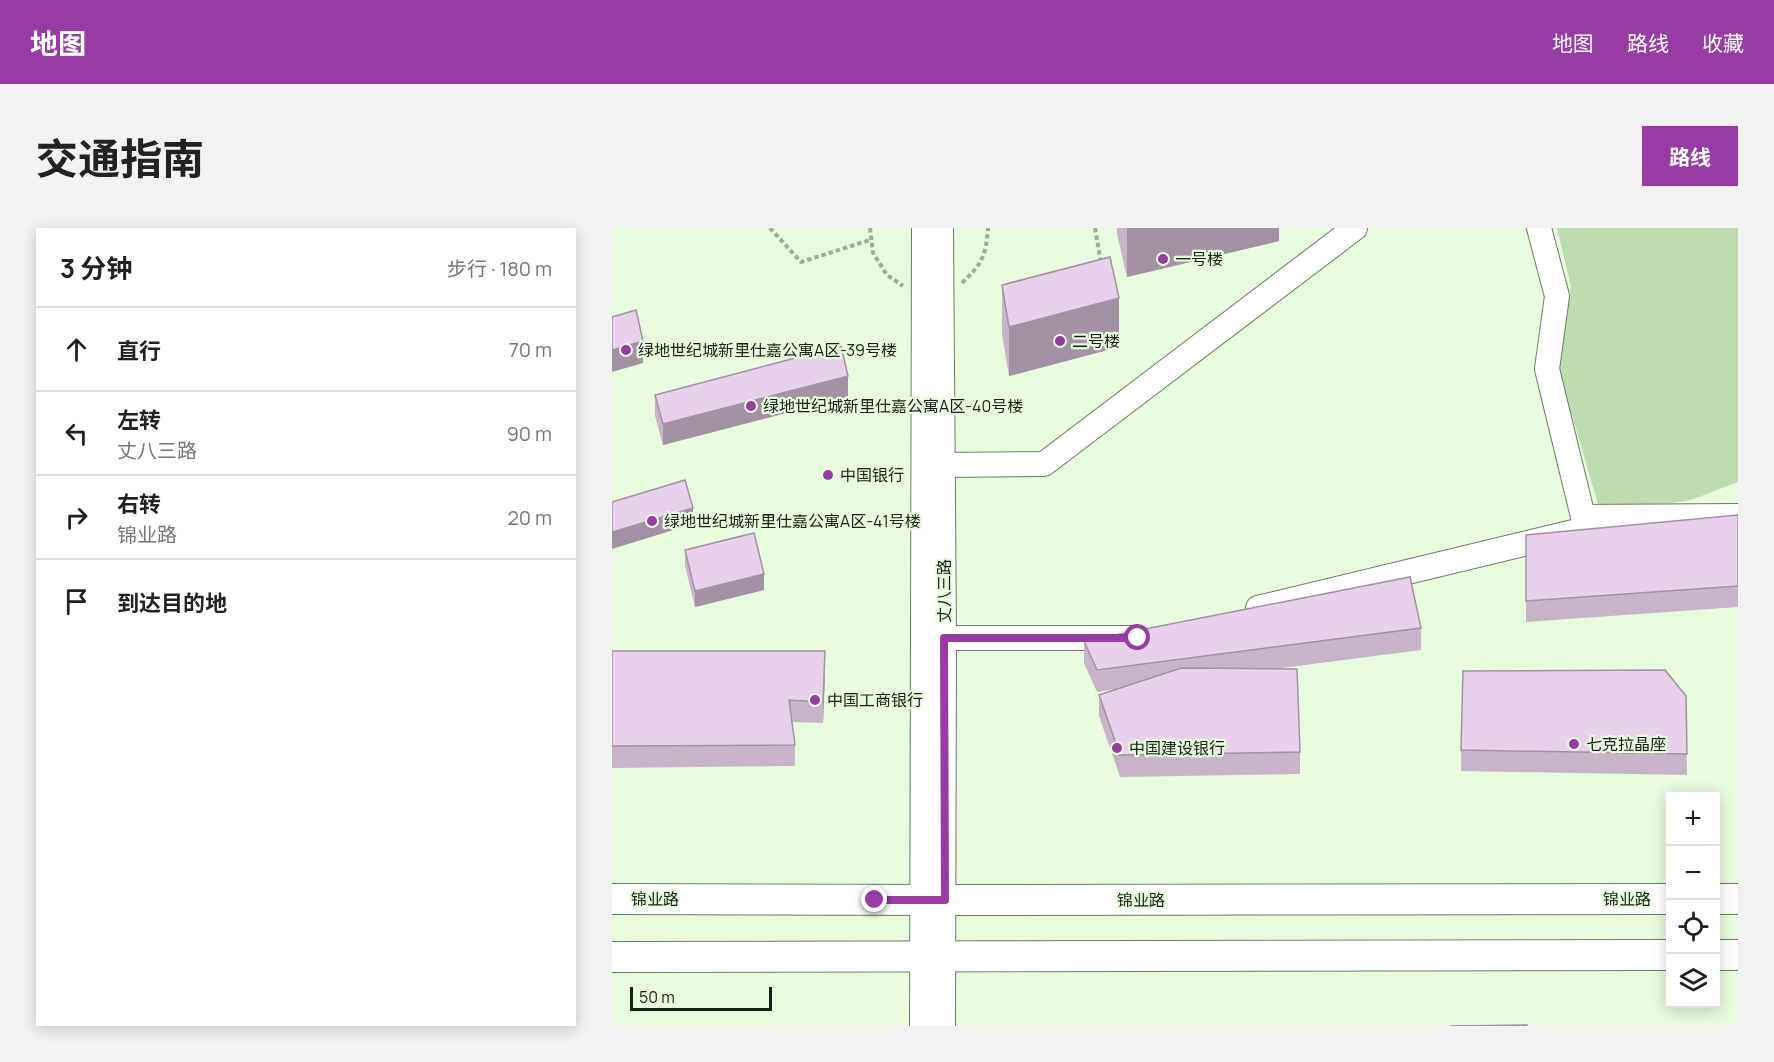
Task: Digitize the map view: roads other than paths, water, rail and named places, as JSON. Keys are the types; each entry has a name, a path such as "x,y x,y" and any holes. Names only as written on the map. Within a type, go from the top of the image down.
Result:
{"main road":[{"name":"锦业路","path":"612,899 1666,899"},
{"path":"1720,899 1738,899"},
{"path":"612,957 1666,955"},
{"path":"1720,955 1738,955"}],"street":[{"name":"丈八三路","path":"924,228 933,957 943,1026"},
{"name":"丈八三路","path":"933,900 944,638 941,228"},
{"path":"943,465 1044,464 1355,228"},
{"path":"1242,612 1586,528 1547,369 1557,296 1539,228"},
{"path":"1583,518 1738,516"},
{"path":"944,638 1138,638 1161,632"},
{"name":"丈八三路","path":"922,1026 933,957"}],"place":[{"name":"一号楼","path":"1163,259"},
{"name":"二号楼","path":"1060,341"},
{"name":"绿地世纪城新里仕嘉公寓A区-39号楼","path":"626,350"},
{"name":"绿地世纪城新里仕嘉公寓A区-40号楼","path":"751,406"},
{"name":"中国银行","path":"828,475"},
{"name":"绿地世纪城新里仕嘉公寓A区-41号楼","path":"652,521"},
{"name":"中国工商银行","path":"815,700"},
{"name":"七克拉晶座","path":"1574,744"},
{"name":"中国建设银行","path":"1117,748"}]}
